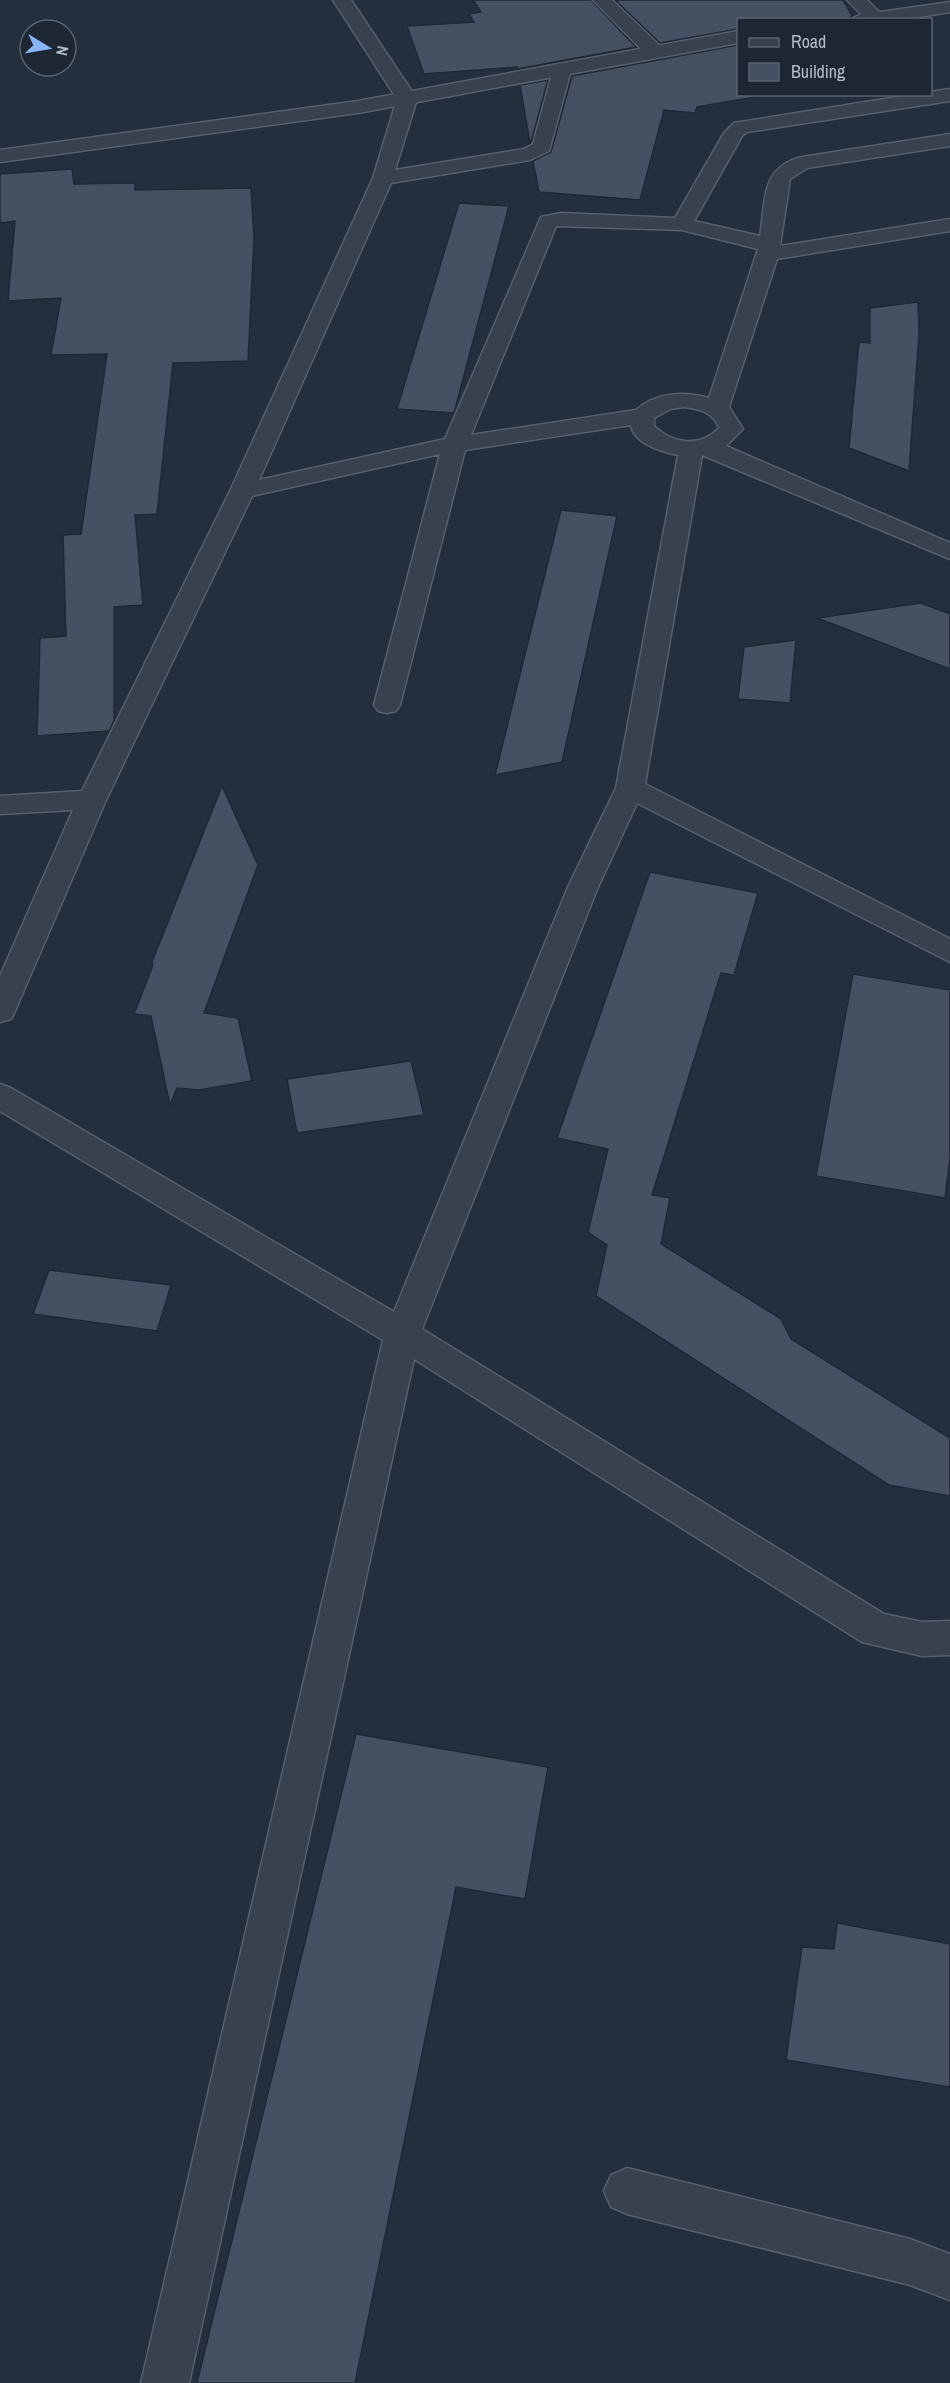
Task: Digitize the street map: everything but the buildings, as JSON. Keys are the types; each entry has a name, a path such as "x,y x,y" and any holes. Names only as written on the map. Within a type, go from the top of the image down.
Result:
{"street":[{"path":"342,0 407,99"},
{"path":"602,0 652,49"},
{"path":"856,0 867,18 950,7"},
{"path":"0,156 407,99 562,70 652,49 737,37"},
{"path":"383,178 530,154 542,147 562,70"},
{"path":"682,224 734,134 741,127 950,95"},
{"path":"0,1011 92,800 242,491 383,178 407,99"},
{"path":"717,408 769,250 780,177 790,168 802,163 950,140"},
{"path":"387,705 455,444 548,221 561,219 682,224 769,250 950,225"},
{"path":"242,491 455,444 643,416 651,408 666,402 702,402 717,408 728,418 731,429 723,439 699,447 669,446 652,439 642,428 643,416"},
{"path":"699,447 950,552"},
{"path":"165,2383 402,1334 583,887 630,788 699,447"},
{"path":"630,788 950,952"},
{"path":"0,805 92,800"},
{"path":"0,1096 402,1334 876,1630 922,1639 950,1638"},
{"path":"627,2191 910,2262 950,2277"}]}
